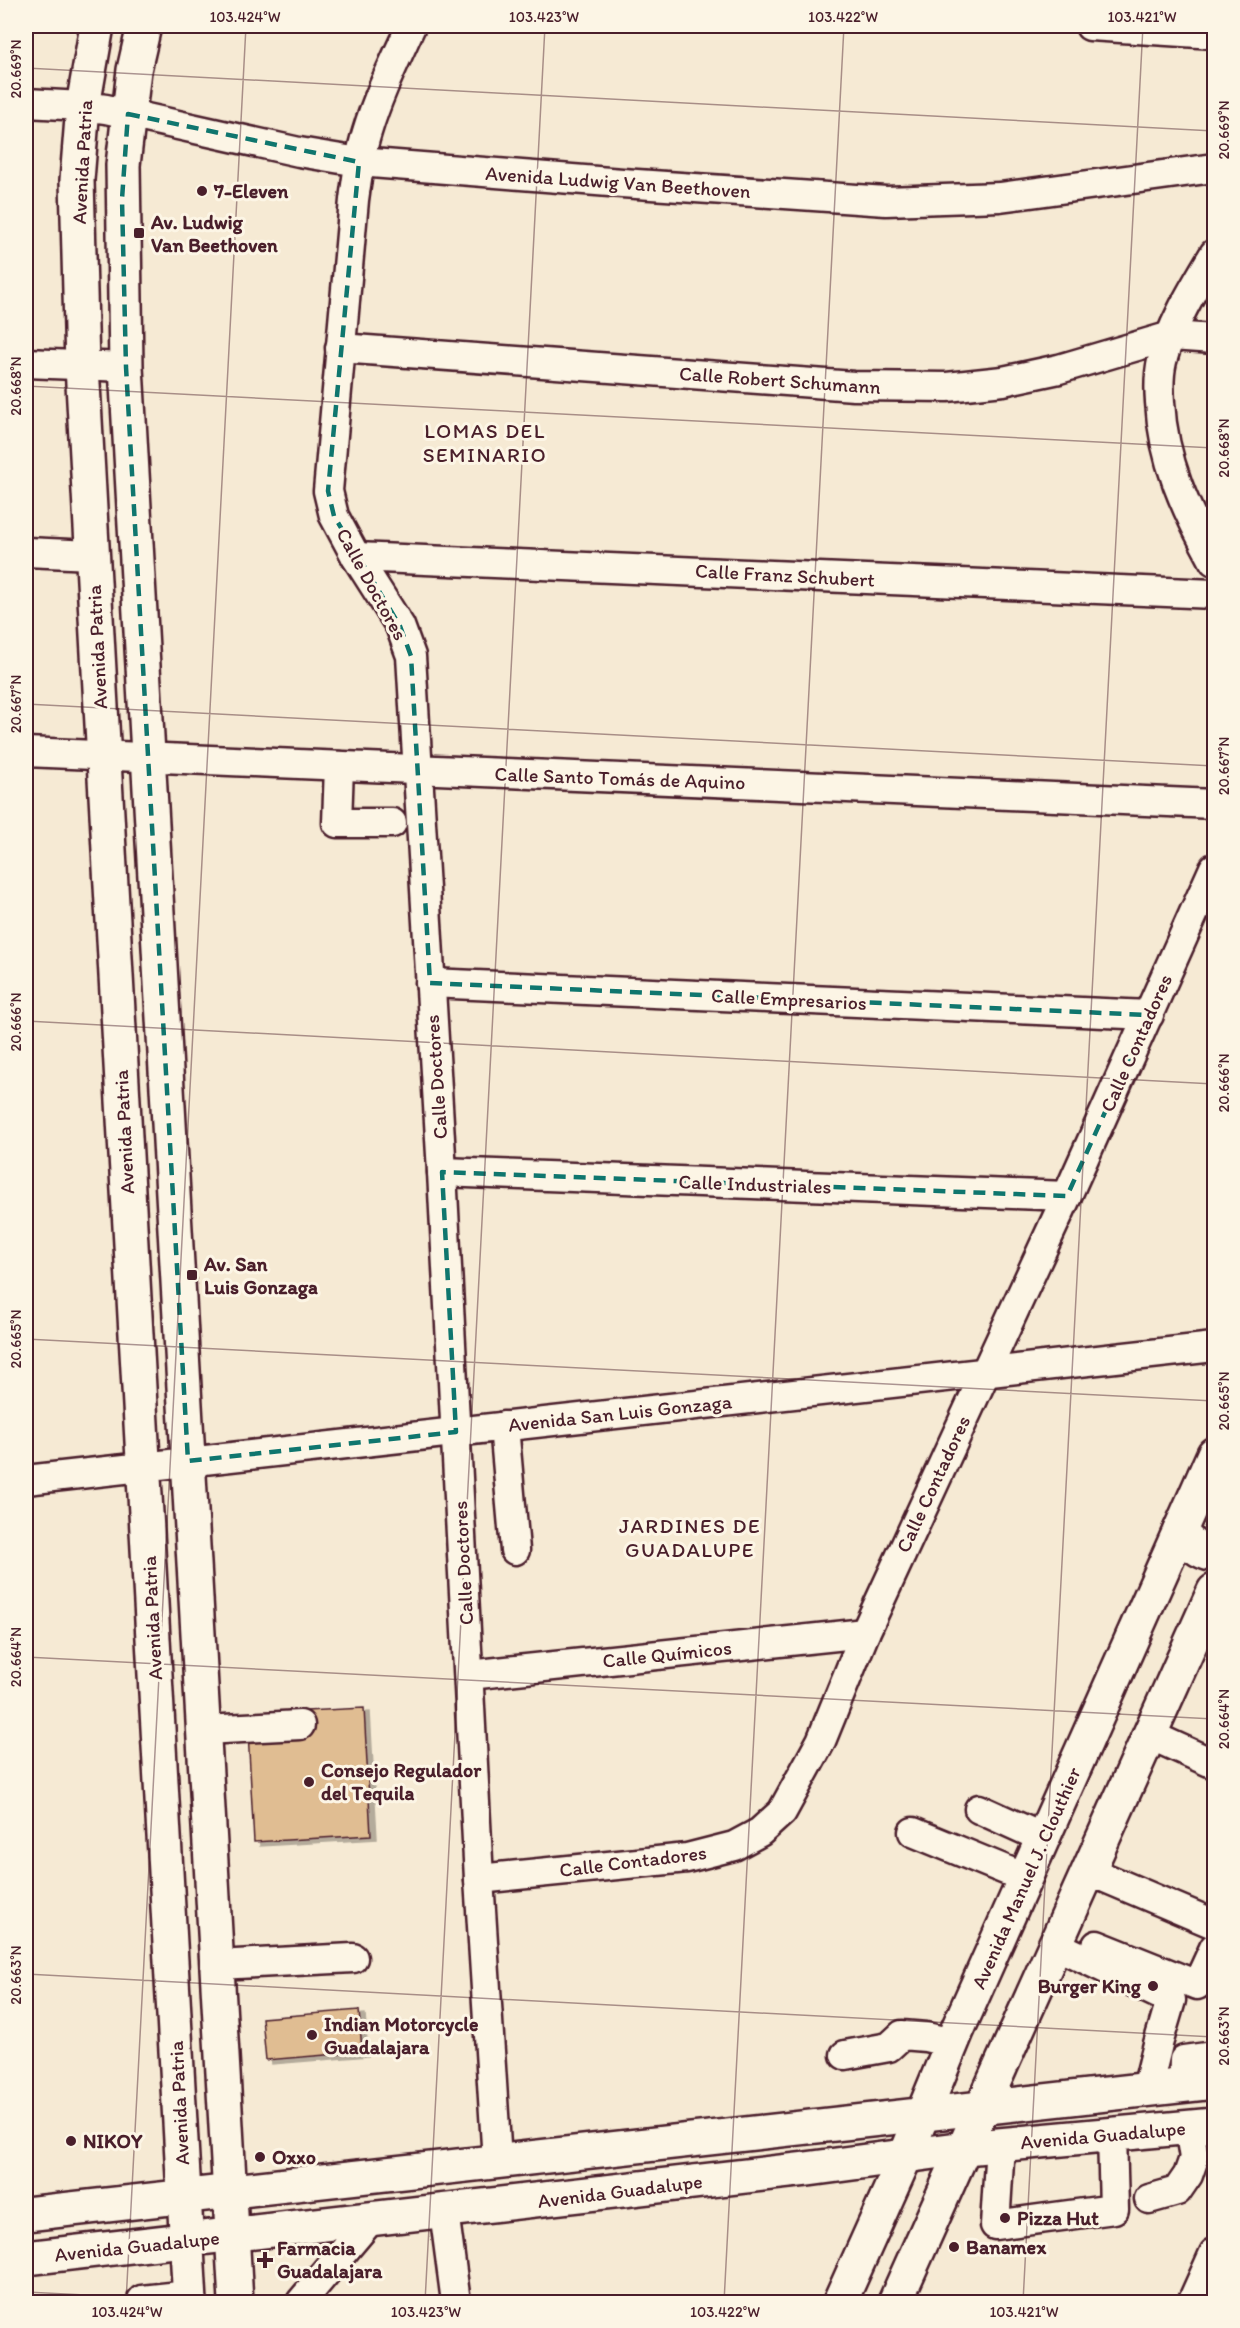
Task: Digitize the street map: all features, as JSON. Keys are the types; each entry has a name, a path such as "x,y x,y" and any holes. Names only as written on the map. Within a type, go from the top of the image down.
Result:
{"main road":[{"name":"Avenida Patria","path":"97,26 83,106 77,180 82,366 189,2299"},
{"name":"Avenida Patria","path":"144,26 128,114 123,165 126,367 236,2302"},
{"name":"Avenida Manuel J. Clouthier","path":"840,2302 906,2155 952,2043 1215,1454"},
{"path":"1180,1531 1192,1546 1215,1555"},
{"path":"895,2302 1215,1591"},
{"name":"Avenida Guadalupe","path":"26,2214 1199,2084"},
{"name":"Avenida Guadalupe","path":"26,2258 807,2169 965,2148 1202,2126"}],"street":[{"name":"Calle Doctores","path":"411,26 381,90 359,162 328,491 334,516 356,557 400,626 411,656 442,1172 479,1879 497,2161"},
{"path":"1090,26 1215,34"},
{"name":"Avenida Ludwig Van Beethoven","path":"26,103 83,106 299,152 359,162 886,201 1000,197 1215,168"},
{"path":"1215,254 1191,293 1171,336 1162,363 1159,392 1161,429 1176,485 1195,526 1215,561"},
{"name":"Calle Robert Schumann","path":"340,348 854,386 947,387 1003,381 1059,369 1171,336 1215,339"},
{"path":"26,363 126,367"},
{"path":"26,552 92,555"},
{"name":"Calle Franz Schubert","path":"356,557 1215,594"},
{"name":"Calle Santo Tomás de Aquino","path":"26,752 1215,804"},
{"path":"339,766 337,823 392,823"},
{"name":"Calle Contadores","path":"479,1879 687,1858 734,1846 760,1832 782,1812 821,1741 865,1633 1068,1196 1215,868"},
{"name":"Calle Empresarios","path":"429,983 1149,1015"},
{"name":"Calle Industriales","path":"442,1172 1068,1196"},
{"name":"Avenida San Luis Gonzaga","path":"26,1480 1215,1347"},
{"path":"504,1426 515,1550"},
{"name":"Calle Químicos","path":"469,1675 865,1633"},
{"path":"204,1730 300,1725"},
{"path":"1150,1735 1215,1764"},
{"path":"979,1809 1043,1838"},
{"path":"913,1832 1025,1878"},
{"path":"1089,1871 1215,1924"},
{"path":"1059,1938 1197,1985 1215,1948"},
{"path":"1059,1938 1171,2000 1148,2090"},
{"path":"217,1965 353,1958"},
{"path":"845,2055 889,2047 902,2035 926,2037 952,2043"},
{"path":"1199,2084 1184,2060 1215,2056"},
{"path":"1149,2199 1177,2191 1188,2175 1202,2126"},
{"path":"1000,2145 995,2225 1114,2209 1112,2134"},
{"path":"444,2211 456,2302"},
{"path":"301,2302 371,2219"},
{"path":"1192,2302 1215,2253"},
{"path":"142,2302 142,2300 189,2299"}],"highlighted area":[{"path":"128,114 359,162 328,491 334,516 400,626 411,656 430,983 1149,1015 1067,1196 442,1172 456,1432 188,1461 126,367 122,199"}],"building":[{"name":"Consejo Regulador del Tequila","path":"364,1708 371,1835 254,1842 247,1714"},
{"name":"Indian Motorcycle Guadalajara","path":"359,2010 362,2052 266,2060 262,2018"}],"place":[{"name":"7-Eleven","path":"202,191"},
{"name":"Av. Ludwig Van Beethoven","path":"139,233"},
{"name":"Av. San Luis Gonzaga","path":"192,1275"},
{"name":"Consejo Regulador del Tequila","path":"309,1782"},
{"name":"Burger King","path":"1153,1986"},
{"name":"Indian Motorcycle Guadalajara","path":"312,2035"},
{"name":"NIKOY","path":"71,2141"},
{"name":"Oxxo","path":"260,2157"},
{"name":"Pizza Hut","path":"1005,2218"},
{"name":"Banamex","path":"954,2247"},
{"name":"Farmacia Guadalajara","path":"265,2260"}],"district":[{"name":"LOMAS DEL SEMINARIO","path":"485,443"},
{"name":"JARDINES DE GUADALUPE","path":"690,1538"}]}
